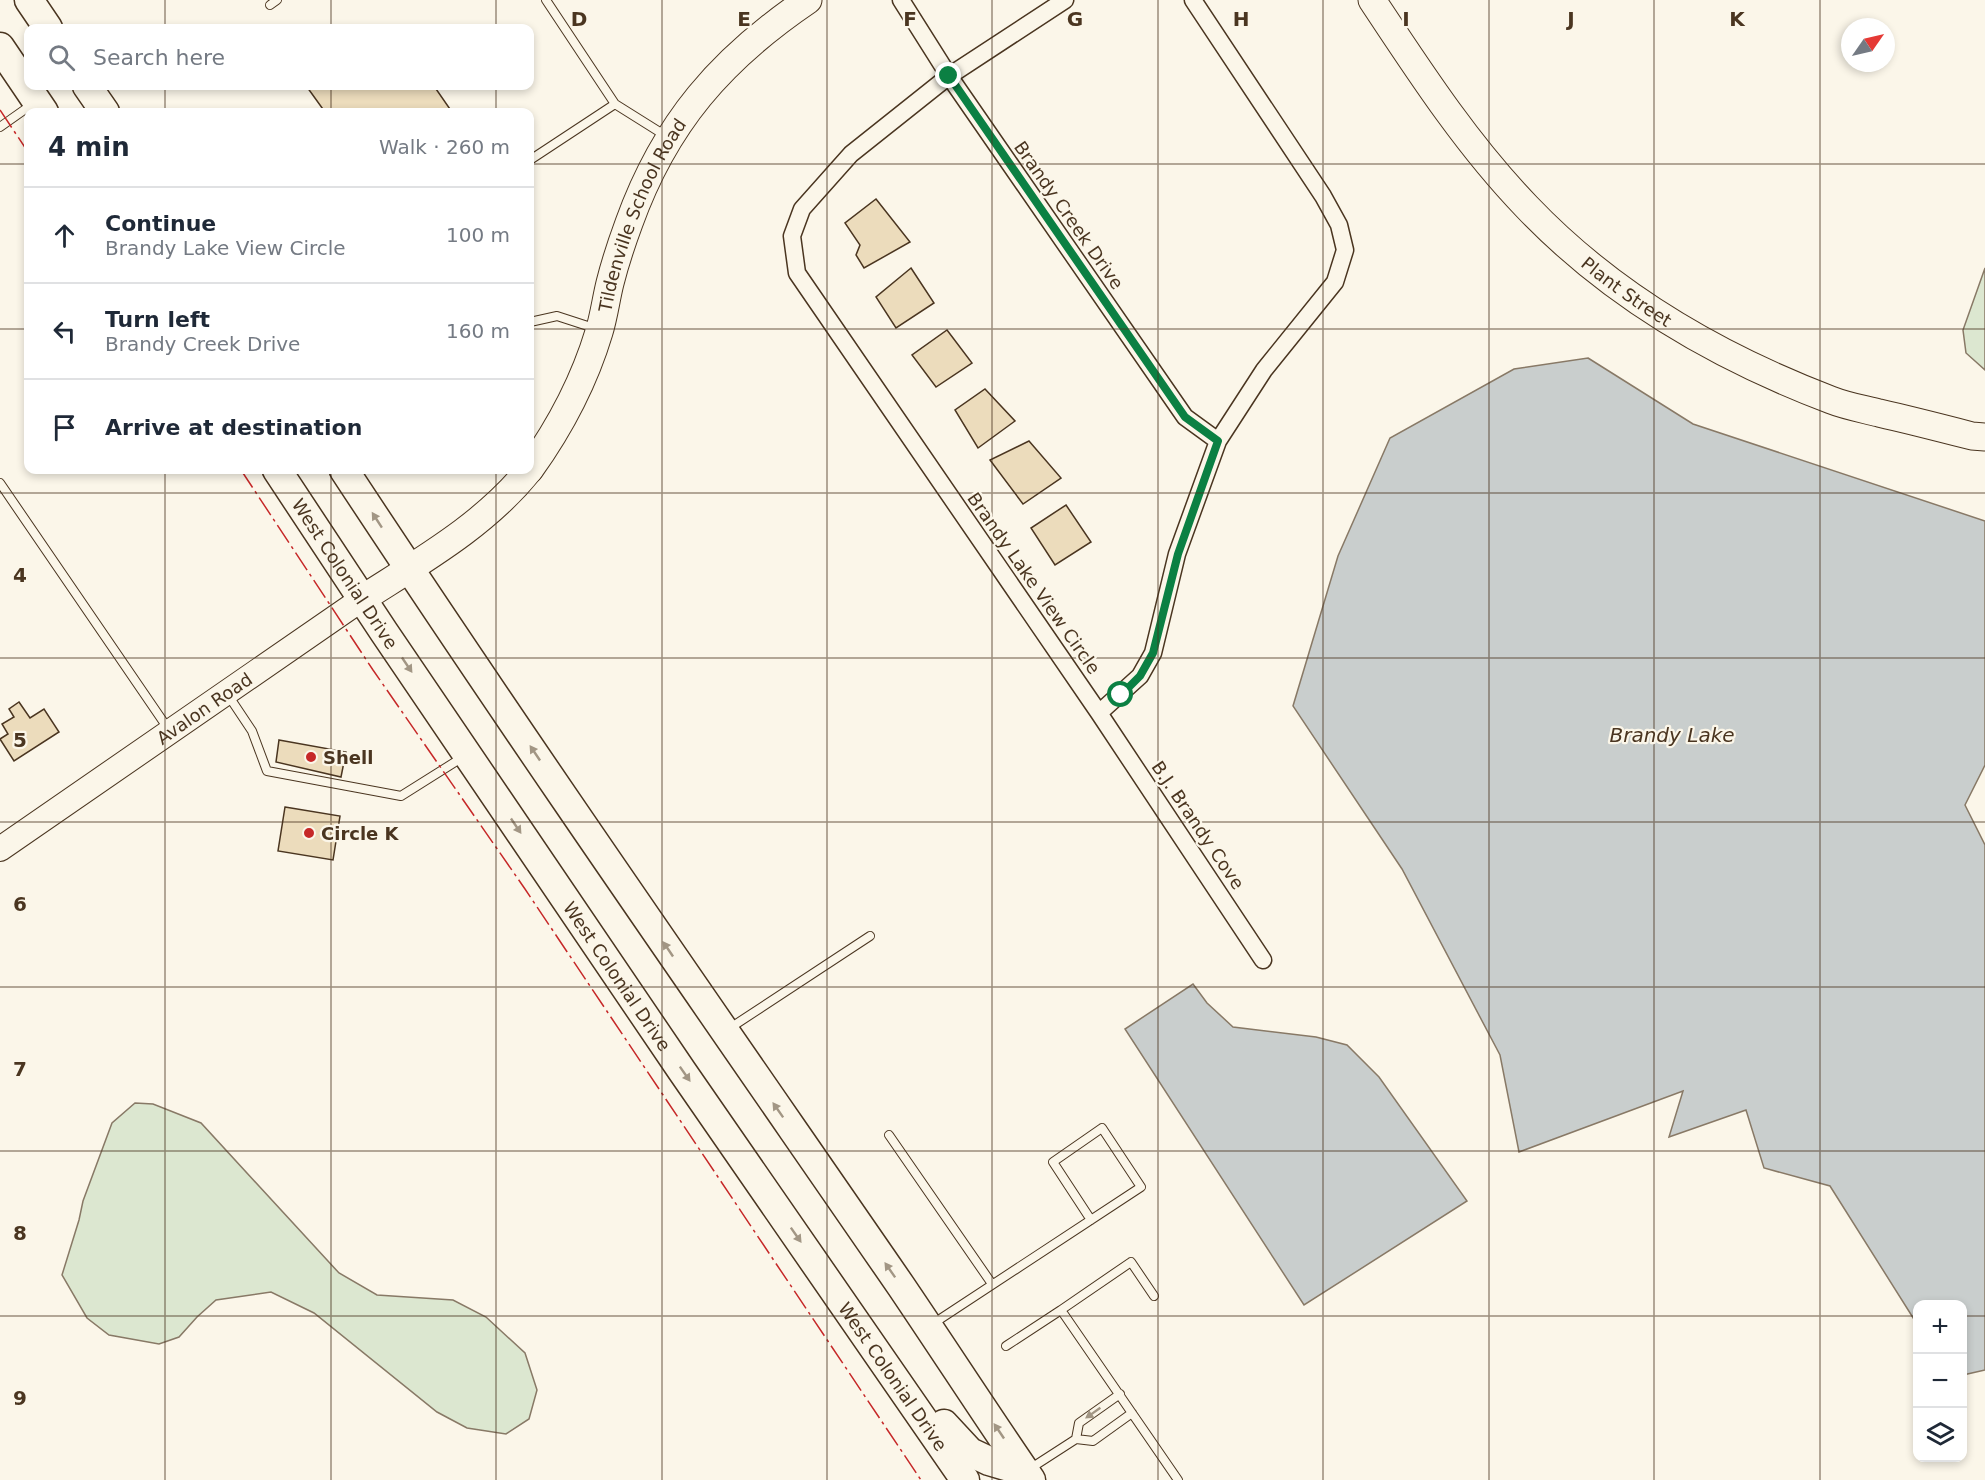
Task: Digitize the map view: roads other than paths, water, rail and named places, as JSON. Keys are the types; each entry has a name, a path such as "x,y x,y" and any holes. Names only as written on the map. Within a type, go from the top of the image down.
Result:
{"highway":[{"path":"29,0 45,24"},
{"path":"0,47 24,83"},
{"path":"29,90 40,107"},
{"path":"90,90 102,108"},
{"name":"West Colonial Drive","path":"280,474 362,599 965,1480"},
{"path":"347,474 1029,1476"},
{"path":"870,1342 970,1452 1029,1476"}],"main road":[{"name":"Tildenville School Road","path":"534,463 550,442 584,376 600,330 611,282 629,222 668,138 713,78 744,47 807,0"},
{"name":"Plant Street","path":"1371,0 1421,73 1488,163 1511,189 1567,246 1638,301 1725,353 1833,401 1972,436 1985,437"},
{"name":"Tildenville School Road","path":"409,568 483,517 524,474"},
{"name":"Avalon Road","path":"0,849 409,568"}],"street":[{"name":"Brandy Creek Drive","path":"901,0 949,76 1185,417 1218,441"},
{"name":"Brandy Lake View Circle","path":"1065,0 949,76 851,154 802,209 792,236 797,273 1100,713"},
{"path":"1100,713 1140,676 1153,653 1178,554 1218,441 1264,370 1335,282 1345,249 1339,225 1323,196 1193,0"},
{"name":"B.J. Brandy Cove","path":"1100,713 1263,960"}],"lane":[{"path":"546,0 615,104 668,138"},
{"path":"534,157 615,104"},
{"path":"0,127 24,115"},
{"path":"534,321 557,316 600,330"},
{"path":"0,483 171,732"},
{"path":"226,692 252,731 267,771 401,796 468,754"},
{"path":"725,1032 870,936"},
{"path":"928,1327 992,1284 1092,1220 1141,1187 1102,1128 1053,1162 1092,1220"},
{"path":"889,1135 992,1284"},
{"path":"1006,1346 1131,1262 1154,1296"},
{"path":"1061,1310 1178,1480"},
{"path":"1076,1439 1079,1423 1119,1394"},
{"path":"1029,1476 1076,1439 1093,1441 1132,1413"}],"water":[{"name":"Brandy Lake","path":"1588,358 1693,424 1985,521 1985,765 1965,805 1985,845 1985,1370 1967,1374 1967,1300 1913,1300 1913,1318 1830,1186 1764,1168 1746,1110 1669,1137 1683,1091 1519,1152 1500,1055 1402,869 1293,706 1338,556 1390,438 1514,369"},
{"path":"1193,984 1207,1003 1233,1027 1316,1037 1347,1045 1379,1077 1467,1201 1304,1305 1125,1029"}],"place":[{"name":"Shell","path":"311,757"},
{"name":"Circle K","path":"309,833"}]}
